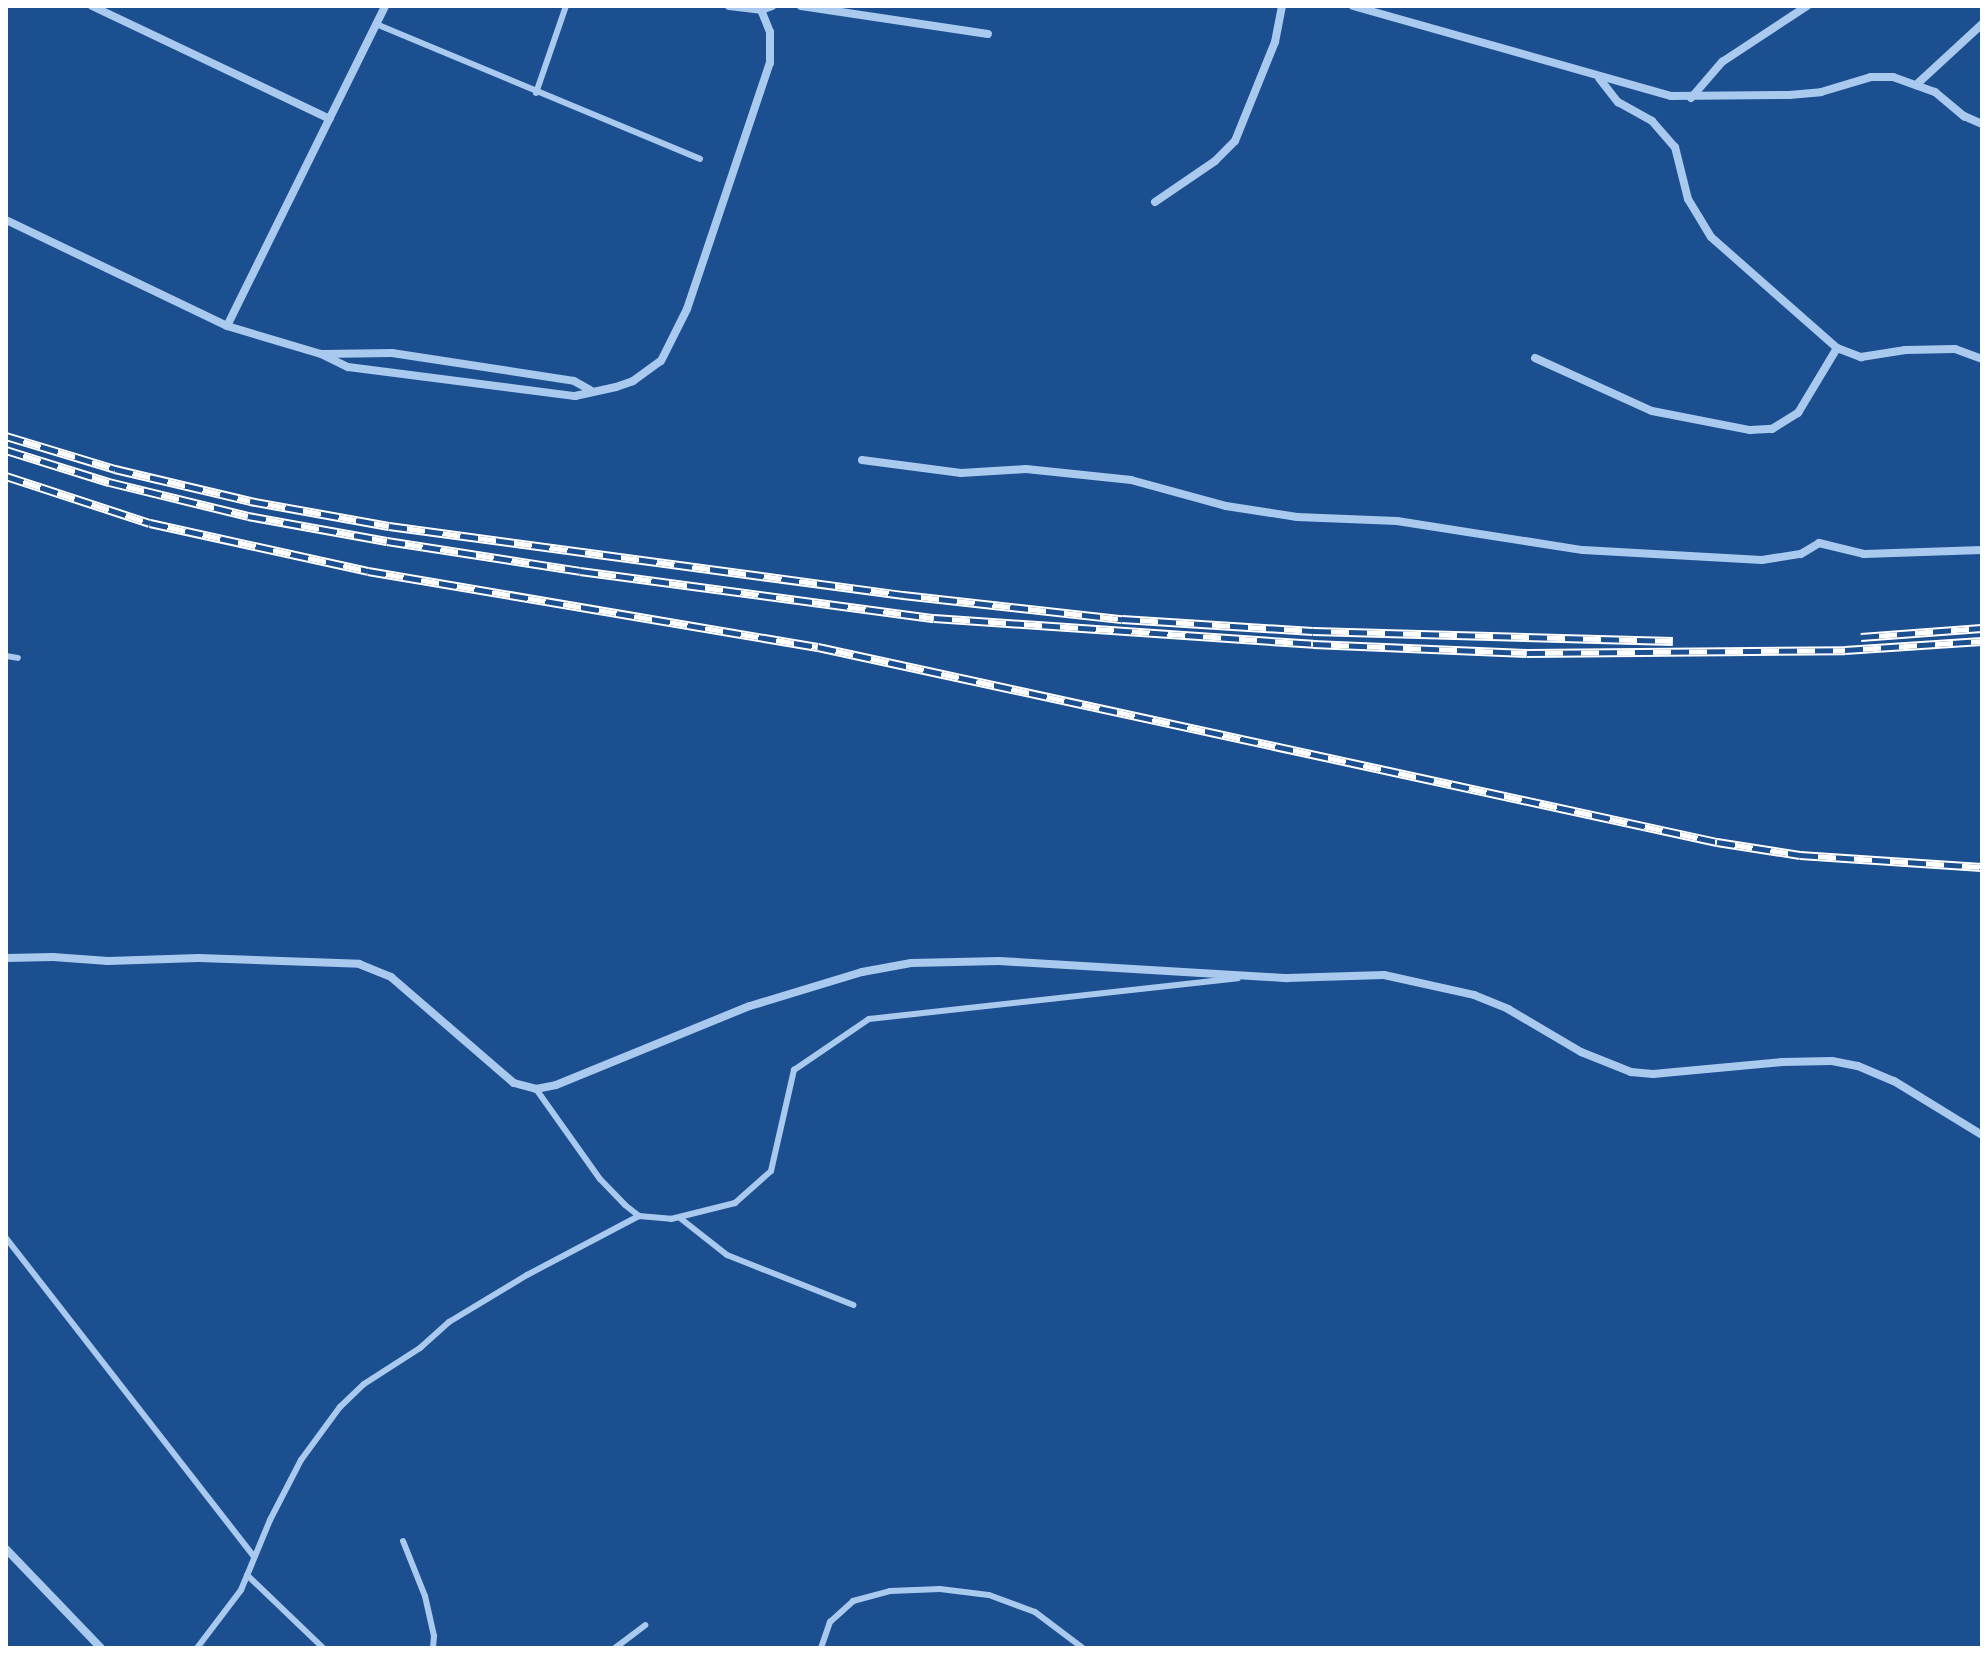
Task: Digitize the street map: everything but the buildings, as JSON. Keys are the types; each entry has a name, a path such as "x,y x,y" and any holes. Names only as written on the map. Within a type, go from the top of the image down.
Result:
{"street":[{"path":"92,6 330,119"},
{"path":"227,326 385,6"},
{"path":"729,6 772,6"},
{"path":"801,6 988,34"},
{"path":"1155,202 1215,161 1235,141 1275,42 1282,6"},
{"path":"1353,6 1599,78 1691,98 1821,92 1871,77 1893,77 1935,92 1964,116 1982,124"},
{"path":"1691,98 1722,62 1807,6"},
{"path":"6,220 227,326 321,354 348,367 575,396 590,390 616,387 650,371 671,345 687,309 770,63 770,32 760,8"},
{"path":"1916,85 1982,24"},
{"path":"1599,78 1618,102 1652,121 1675,147 1688,199 1711,237 1837,348 1861,357 1905,350 1955,349 1982,359"},
{"path":"1535,358 1652,411 1750,430 1772,429 1798,413 1837,348"},
{"path":"321,354 343,351 392,353 574,381 590,390"},
{"path":"862,460 961,473 1026,469 1131,480 1226,506 1297,517 1397,521 1583,550 1762,560 1801,554 1819,543 1864,554 1982,550"},
{"path":"6,958 108,961 199,958 359,964 391,977 514,1083 536,1089 556,1085 750,1006 862,972 911,963 999,961 1251,976 1384,975 1461,991 1508,1009 1581,1052 1631,1072 1653,1074 1794,1062 1832,1061 1858,1066 1894,1081 1982,1135"},
{"path":"6,1549 101,1648"}],"lane":[{"path":"536,93 566,6"},
{"path":"376,24 700,159"},
{"path":"6,656 18,658"},
{"path":"536,1089 600,1179 639,1216 652,1220 680,1218 735,1203 771,1171 794,1070 869,1019 1251,976"},
{"path":"197,1648 230,1607 270,1520 319,1431 364,1384 420,1348 449,1322 501,1290 639,1216"},
{"path":"680,1218 727,1255 853,1305"},
{"path":"6,1238 254,1557"},
{"path":"403,1541 425,1596 434,1636 433,1648"},
{"path":"247,1575 323,1648"},
{"path":"821,1648 830,1622 853,1601 890,1591 940,1589 989,1595 1035,1612 1083,1648"},
{"path":"615,1648 645,1625"}],"railway":[{"path":"6,436 115,469 250,501 389,526 903,595 1122,619 1313,631 1673,641"},
{"path":"6,450 109,482 248,516 580,571 934,618 1313,644 1527,653 1845,650 1982,641"},
{"path":"6,476 150,523 368,571 818,647 1717,842 1800,855 1982,867"},
{"path":"1861,637 1982,628"}]}
